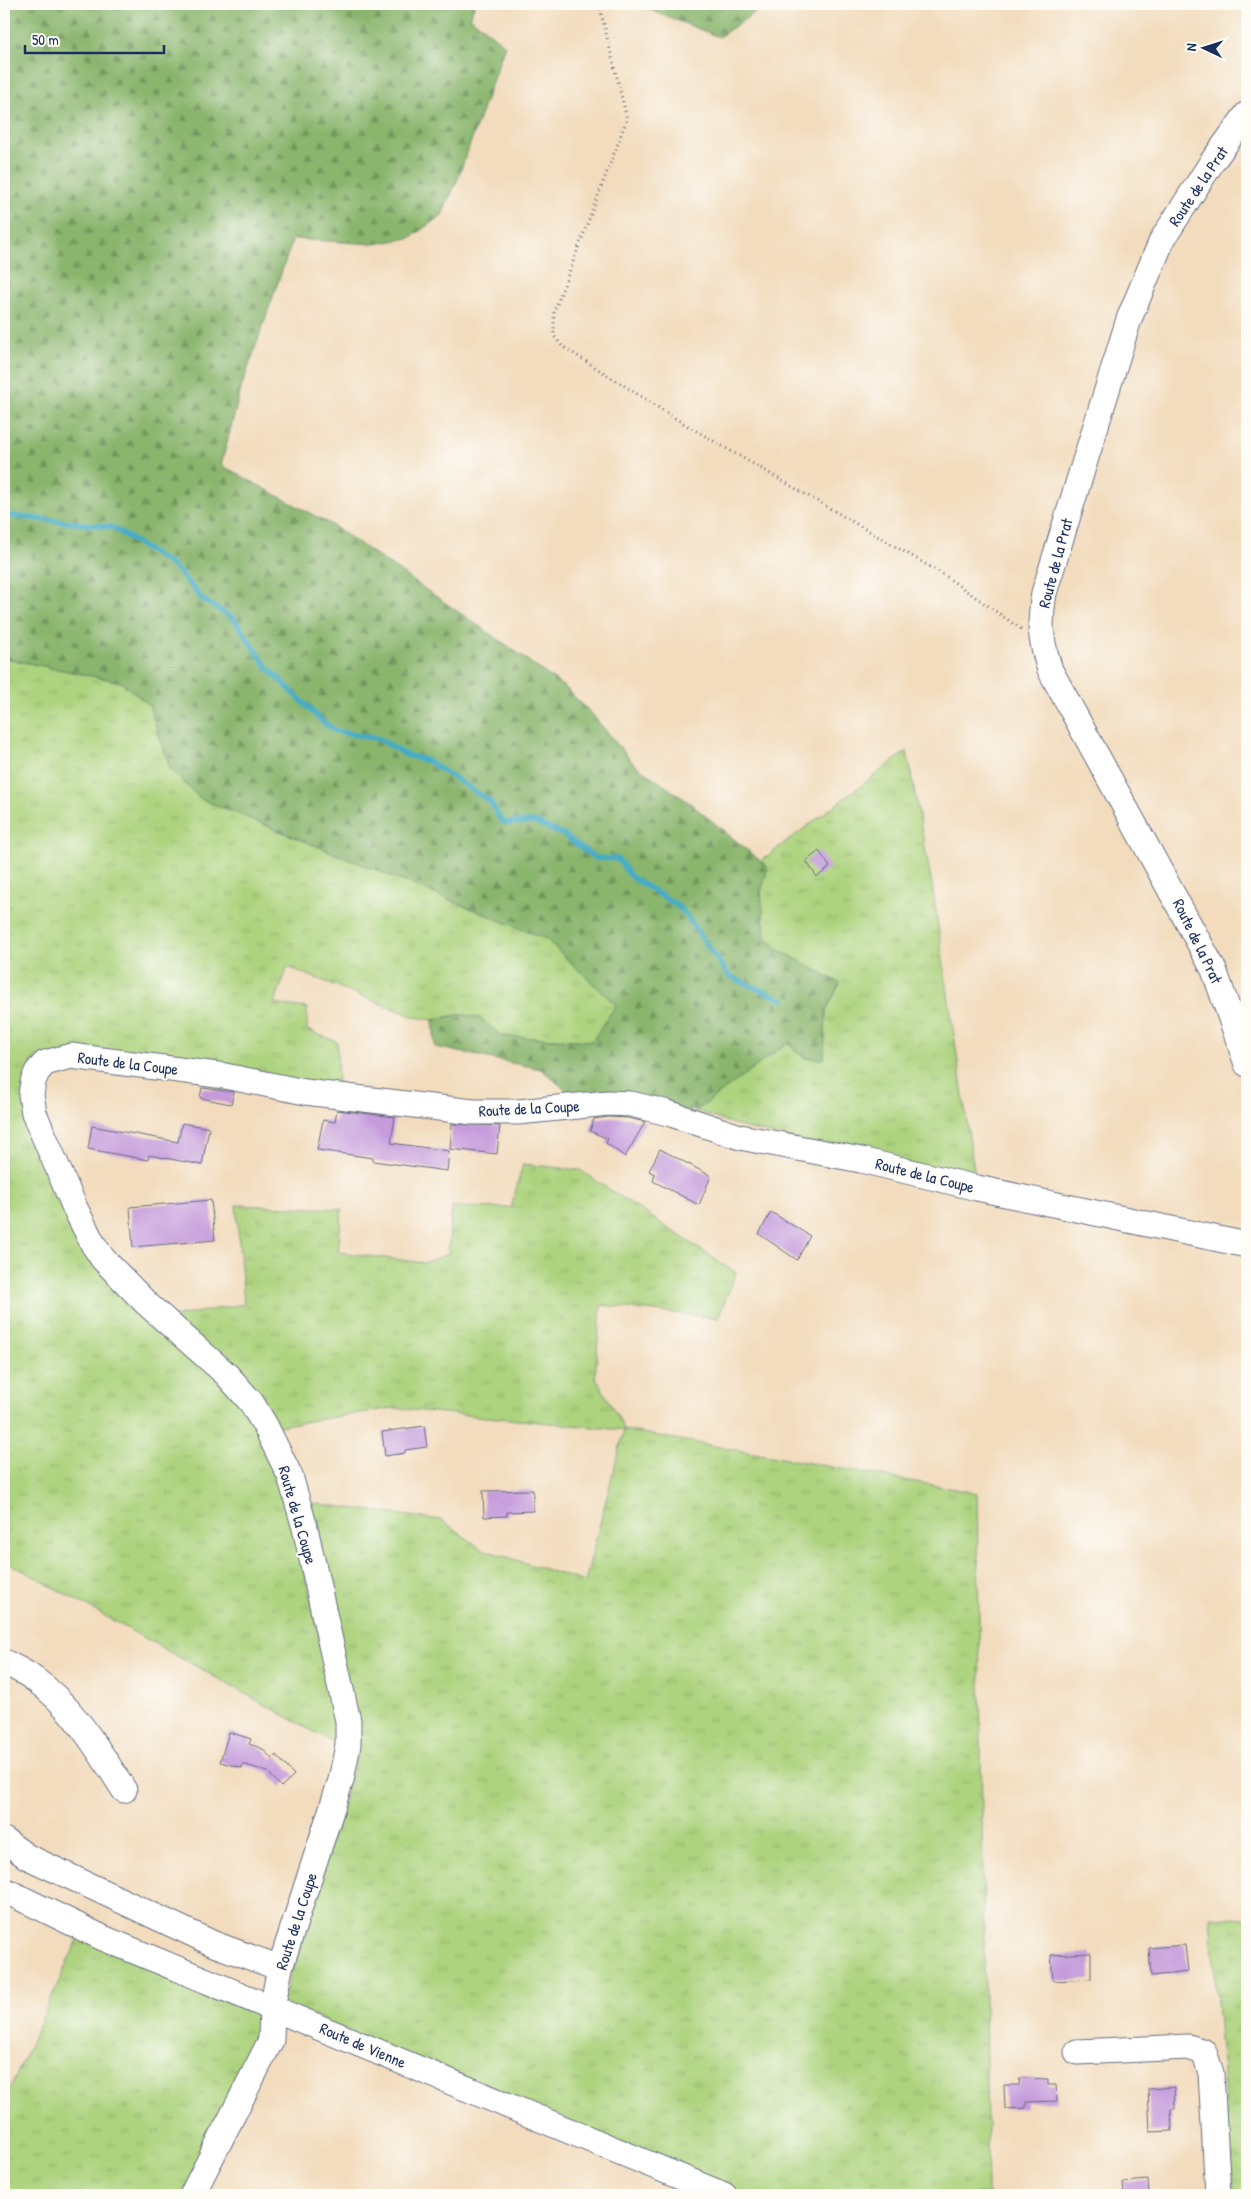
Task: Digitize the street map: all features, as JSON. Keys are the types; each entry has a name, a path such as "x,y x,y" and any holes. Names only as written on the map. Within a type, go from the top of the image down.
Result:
{"street":[{"name":"Route de la Prat","path":"1247,114 1212,162 1162,240 1129,319 1044,593 1040,622 1041,641 1050,670 1214,970 1247,1064"},
{"name":"Route de la Coupe","path":"192,2195 271,2040 272,2008 280,1968 341,1780 348,1745 348,1721 305,1528 290,1476 251,1402 227,1375 140,1297 114,1270 93,1244 34,1113 31,1096 33,1082 37,1072 45,1063 56,1058 71,1056 104,1059 225,1076 305,1092 473,1112 518,1112 608,1103 631,1104 668,1112 740,1137 861,1160 1031,1200 1247,1245"},
{"path":"4,1662 35,1679 58,1701 88,1735 124,1790"},
{"path":"4,1840 26,1856 214,1944 280,1968"},
{"name":"Route de Vienne","path":"4,1890 103,1938 724,2195"},
{"path":"1077,2052 1188,2046 1204,2052 1211,2073 1218,2195"}],"path":[{"path":"599,4 627,120 554,312 554,336 562,346 681,422 941,573 1006,620 1041,641"}],"green space":[{"path":"4,4 475,4 470,17 505,45 457,181 442,215 410,238 374,244 293,239 241,389 221,465 332,525 508,646 568,690 590,712 634,764 691,804 768,867 761,892 765,936 776,948 840,983 826,1011 824,1059 805,1058 787,1043 696,1111 575,1098 541,1069 435,1047 433,1020 461,1014 480,1018 501,1036 592,1041 616,1005 546,939 201,799 171,770 149,705 121,682 4,658"},
{"path":"635,4 767,4 719,37"},
{"path":"4,658 121,682 149,705 171,770 201,799 546,939 616,1005 593,1041 501,1036 480,1018 461,1014 433,1020 414,1017 288,967 274,1004 307,1008 307,1030 337,1042 338,1085 31,1061 61,1196 248,1409 288,1495 343,1748 4,1560"},
{"path":"907,751 932,885 975,1177 744,1128 696,1111 787,1043 805,1058 824,1058 826,1011 840,983 776,948 765,936 761,892 768,867 761,861"},
{"path":"523,1164 580,1170 736,1273 718,1318 601,1305 595,1376 625,1430 977,1493 988,2195 741,2195 282,2003 356,1759 310,1515 312,1503 441,1520 482,1549 585,1582 624,1430 392,1408 278,1426 172,1317 244,1304 236,1205 342,1209 338,1252 424,1263 448,1254 452,1207 511,1208"},
{"path":"1210,1917 1247,1919 1247,2195 1233,2195"},
{"path":"79,1937 268,2019 183,2195 4,2195 4,2102"}],"building":[{"path":"819,851 830,867 817,877 806,861"},
{"path":"202,1088 234,1092 231,1104 200,1098"},
{"path":"337,1110 395,1117 391,1143 449,1151 447,1171 373,1161 373,1158 317,1150 323,1120 335,1122"},
{"path":"608,1117 629,1118 645,1122 625,1157 606,1143 608,1139 590,1131 594,1119"},
{"path":"182,1123 209,1128 202,1165 149,1155 148,1160 88,1149 92,1126 178,1142"},
{"path":"452,1124 500,1126 497,1154 450,1149"},
{"path":"660,1149 711,1176 699,1205 653,1181 655,1174 649,1171"},
{"path":"211,1200 215,1240 133,1247 130,1207"},
{"path":"771,1212 810,1236 797,1260 759,1234"},
{"path":"424,1426 427,1447 405,1450 405,1453 385,1456 382,1432"},
{"path":"533,1490 533,1511 507,1512 507,1516 484,1517 483,1491"},
{"path":"229,1732 251,1739 249,1744 263,1749 272,1759 276,1755 294,1775 281,1787 268,1772 243,1764 242,1768 220,1762"},
{"path":"1185,1945 1188,1972 1151,1976 1149,1948"},
{"path":"1091,1953 1091,1979 1053,1981 1051,1955"},
{"path":"1020,2078 1048,2079 1048,2085 1056,2085 1057,2101 1026,2102 1026,2108 1005,2109 1004,2085 1019,2085"},
{"path":"1174,2087 1175,2109 1171,2109 1172,2131 1150,2132 1148,2089"},
{"path":"1148,2180 1149,2195 1124,2195 1123,2182"}],"waterway":[{"path":"4,515 112,527 174,567 203,600 234,619 268,668 323,722 336,731 379,739 406,755 428,761 491,802 499,818 505,823 534,822 564,835 595,858 618,859 631,877 683,911 729,976 784,1000"}]}
